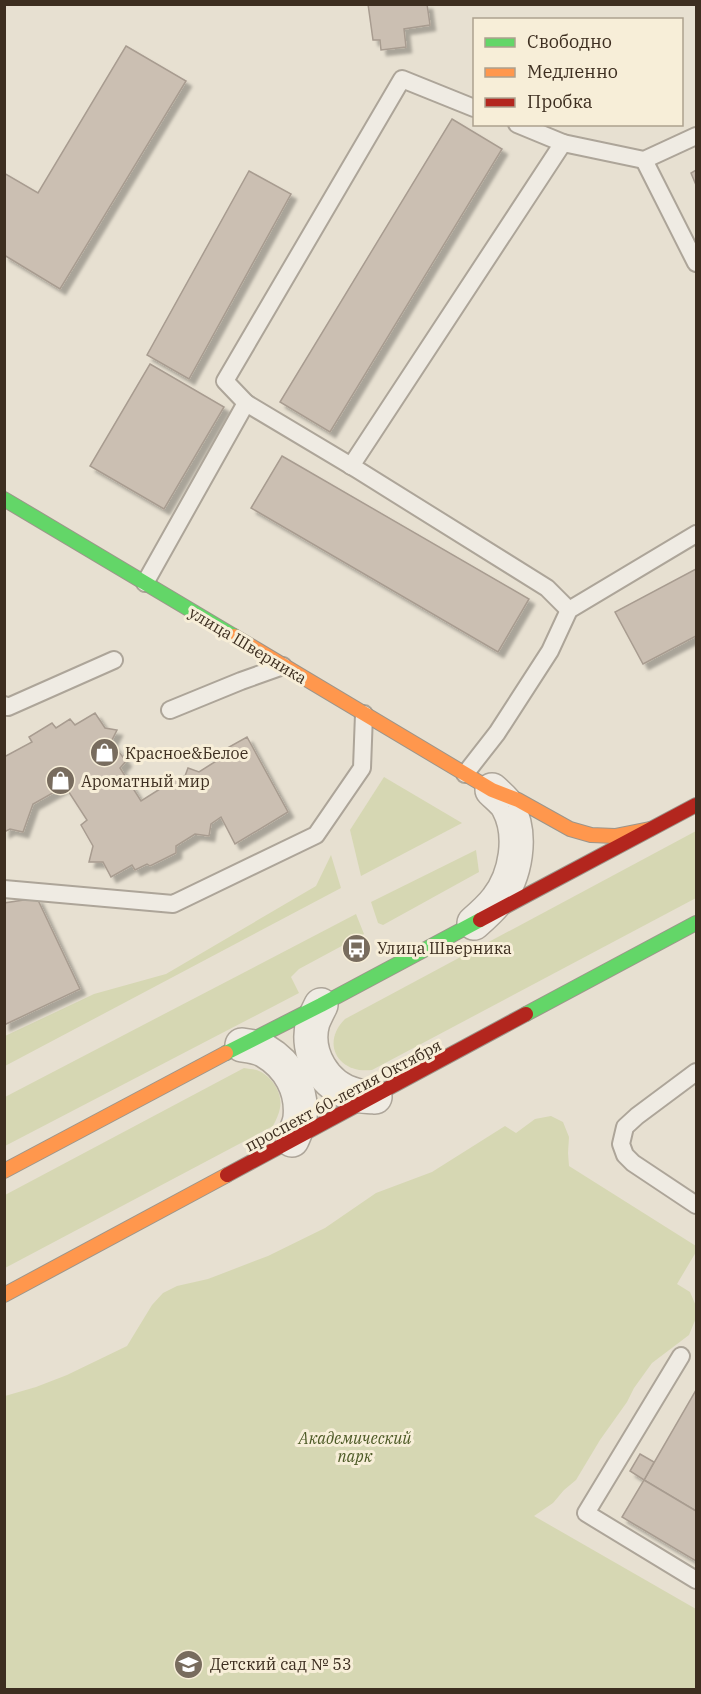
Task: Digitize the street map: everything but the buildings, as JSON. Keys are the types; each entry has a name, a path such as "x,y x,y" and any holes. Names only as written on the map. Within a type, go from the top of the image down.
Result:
{"main road":[{"name":"улица Шверника","path":"4,499 492,790 518,800 570,828 591,835 615,836 654,828"},
{"path":"4,1171 696,806"},
{"name":"проспект 60-летия Октября","path":"4,1295 696,923"}],"street":[{"name":"улица Шверника","path":"473,924 498,900 511,875 515,851 516,825 508,806 492,790"},
{"path":"656,944 687,938 696,939"},
{"path":"321,1005 313,1023 311,1041 315,1060 324,1076 339,1088 356,1096 375,1097"},
{"path":"242,1045 263,1050 280,1062 293,1079 300,1099 300,1120 292,1140"}],"lane":[{"path":"473,108 402,79 225,381 246,403 547,588 569,609"},
{"path":"522,126 563,143 644,160 696,136"},
{"path":"351,466 563,143"},
{"path":"644,160 696,263"},
{"path":"145,583 246,403"},
{"path":"465,774 497,733 549,651 569,609 696,534"},
{"path":"4,705 8,707 114,660"},
{"path":"170,710 284,666"},
{"path":"4,889 173,904 316,835 362,768 364,714"},
{"path":"696,1072 625,1127 621,1144 624,1155 633,1163 696,1204"},
{"path":"681,1356 586,1513 696,1580"}],"green space":[{"path":"384,777 462,823 361,876 350,830"},
{"path":"696,831 696,898 372,1070 350,1067 337,1055 334,1038 345,1019"},
{"path":"476,850 479,872 383,925 378,923 371,902"},
{"path":"331,855 341,888 5,1066 5,1036 94,994 166,974 316,886"},
{"path":"356,914 364,934 299,969 291,977 299,993 5,1146 5,1097"},
{"path":"244,1068 264,1074 278,1091 280,1108 273,1126 5,1268 5,1195"},
{"name":"Академический парк","path":"551,1116 563,1122 569,1137 569,1166 696,1246 696,1252 677,1284 690,1292 696,1306 696,1318 689,1335 652,1363 576,1480 553,1503 534,1516 696,1609 696,1689 5,1689 5,1396 67,1375 127,1346 152,1305 163,1293 177,1286 208,1279 268,1256 325,1228 376,1193 432,1172 505,1126 516,1133 535,1119"}],"traffic: fast":[{"path":"4,499 234,636"},
{"path":"226,1053 480,920"},
{"path":"526,1014 696,923"}],"traffic: slow":[{"path":"234,636 492,790 518,800 570,829 591,835 615,836 650,829"},
{"path":"4,1171 226,1053"},
{"path":"4,1295 227,1175"}],"traffic: jam":[{"path":"480,920 696,805"},
{"path":"227,1175 526,1014"}],"place":[{"name":"Красное&Белое","path":"104,753"},
{"name":"Ароматный мир","path":"60,781"},
{"name":"Улица Шверника","path":"356,948"},
{"name":"Детский сад № 53","path":"189,1664"}]}
